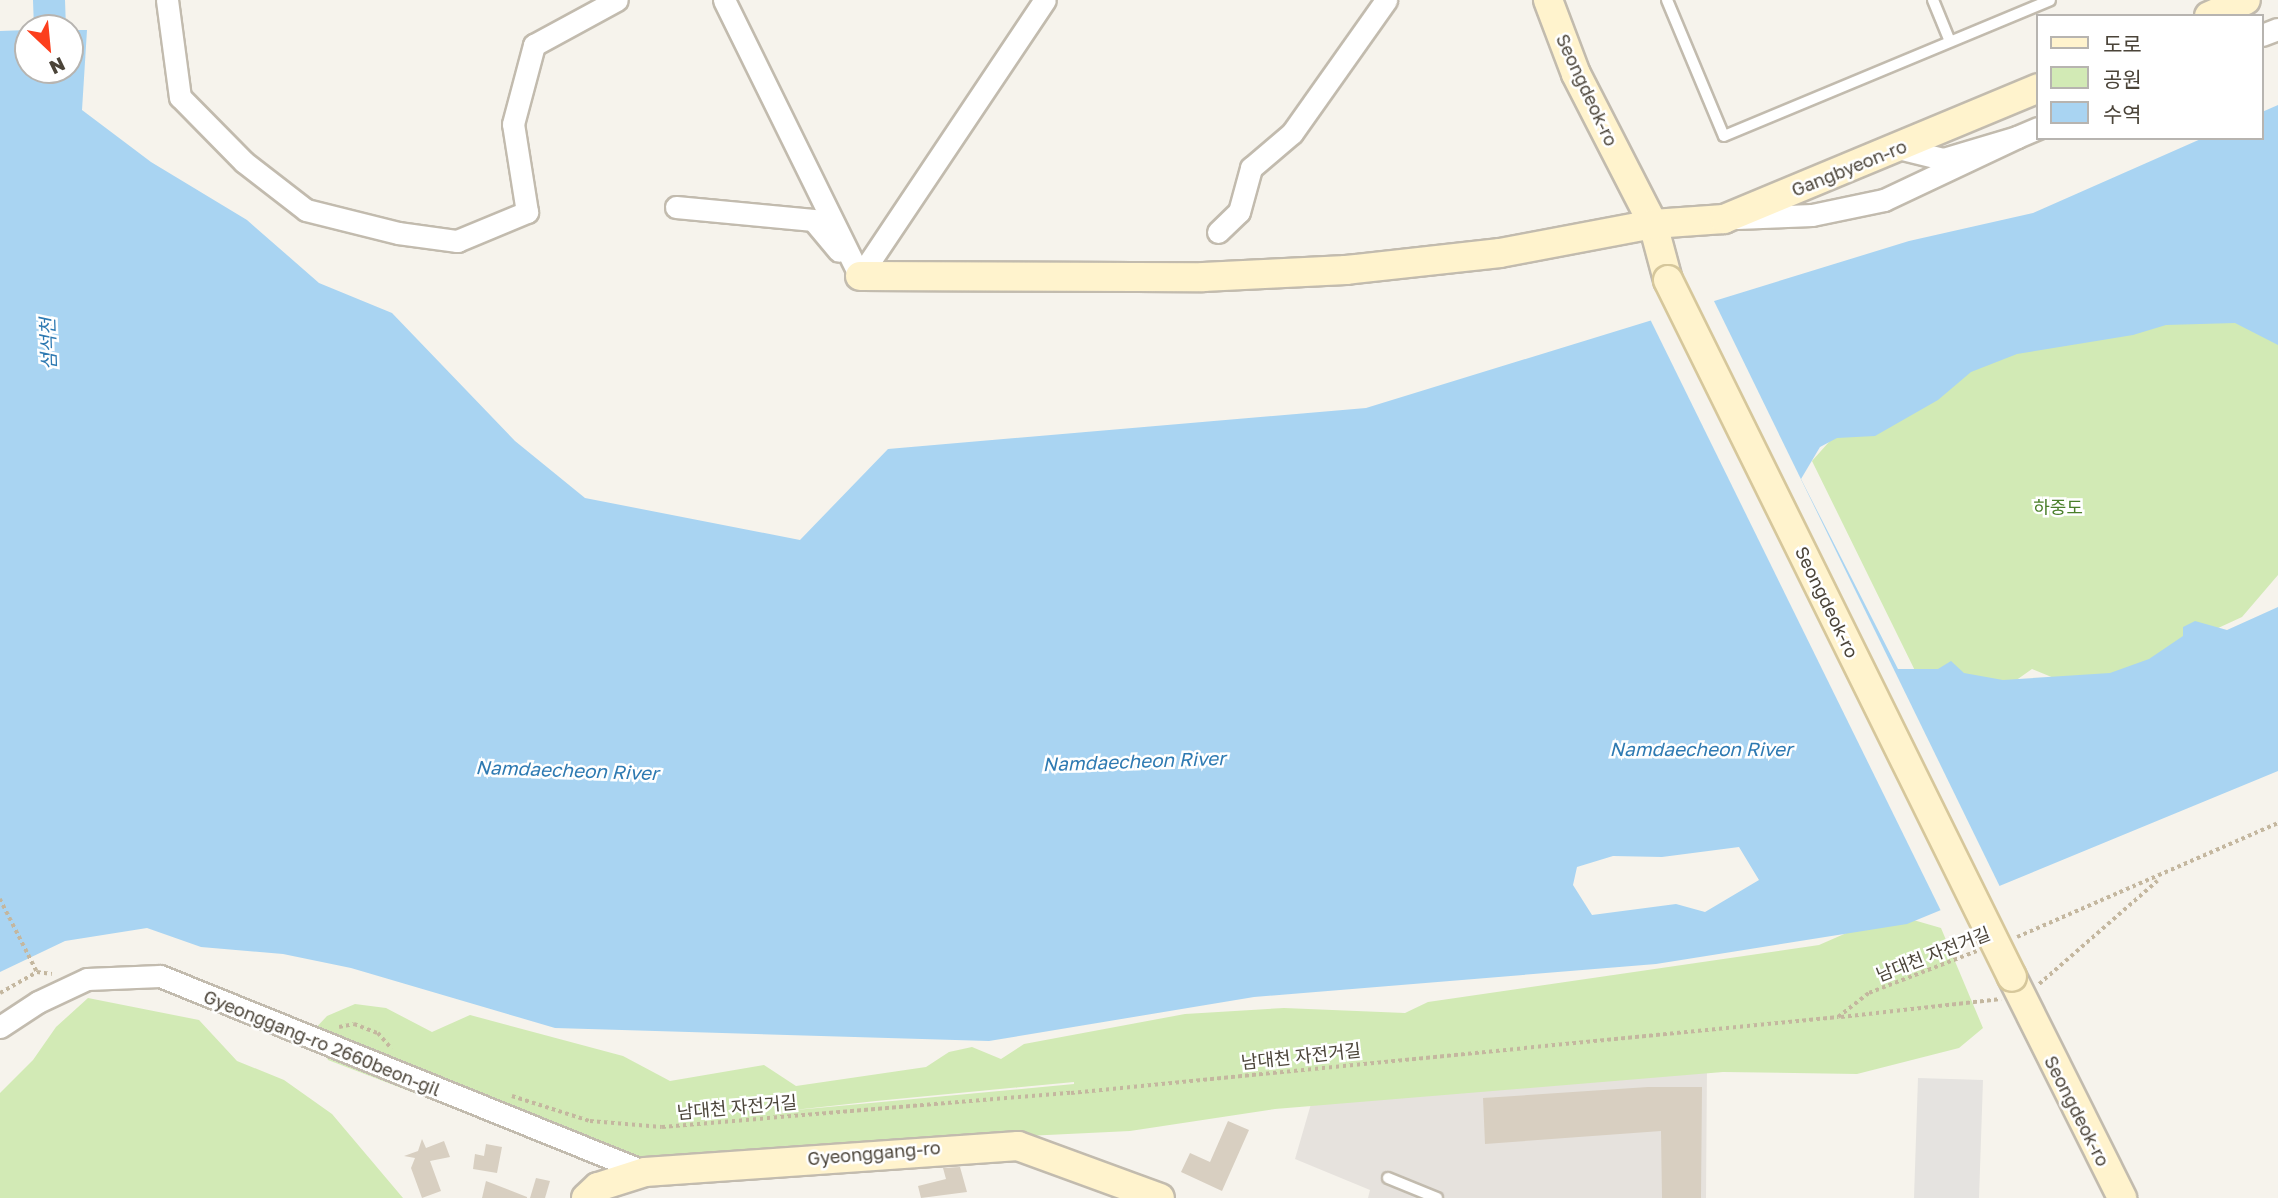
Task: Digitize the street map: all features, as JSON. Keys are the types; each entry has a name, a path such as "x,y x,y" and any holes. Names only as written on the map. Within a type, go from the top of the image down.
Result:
{"street":[{"path":"167,0 180,97 244,162 306,211 398,233 457,241 527,212 513,124 534,45 617,0"},
{"path":"724,0 860,276"},
{"path":"860,276 1045,0"},
{"path":"1218,232 1239,212 1251,168 1292,134 1386,0"},
{"name":"Seongdeok-ro","path":"1548,0 1576,74 1653,224 1668,280 2122,1198"},
{"path":"2214,14 2246,0"},
{"name":"Gangbyeon-ro","path":"860,276 1203,277 1346,270 1500,253 1653,224 1724,219 2036,89"},
{"path":"1724,219 1812,215 1884,200 2036,129"},
{"path":"1898,148 1943,159 2017,137"},
{"path":"676,207 813,220 860,276"},
{"name":"Gyeonggang-ro 2660beon-gil","path":"0,1027 38,1002 87,979 160,976 645,1172"},
{"name":"Gyeonggang-ro","path":"586,1198 598,1187 645,1172 1018,1146 1160,1198"}],"lane":[{"path":"1667,0 1724,136 1949,39 2050,0"},
{"path":"1933,0 1949,39"},
{"path":"1388,1178 1437,1198"}],"path":[{"name":"남대천 자전거길","path":"2008,940 2278,823"},
{"path":"0,899 37,972 0,993"},
{"name":"남대천 자전거길","path":"501,1092 590,1121 662,1127 1084,1092 1839,1017 1869,993 1985,948"},
{"path":"311,1039 330,1028 354,1024 378,1033 399,1057"}],"shaded area":[{"path":"1707,1065 1706,1198 1368,1198 1370,1190 1295,1159 1313,1097"},
{"path":"1918,1078 1983,1080 1979,1198 1914,1198"}],"green space":[{"name":"하중도","path":"2278,320 2278,575 2242,617 2112,677 2054,678 2032,669 1991,698 1925,691 1812,461 1845,424 2044,323"},
{"path":"1903,917 1941,928 1983,1028 1959,1048 1857,1074 1723,1072 1275,1109 1130,1131 927,1141 648,1166 430,1099 328,1060 313,1031 327,1016 355,1004 386,1008 432,1032 470,1015 623,1056 670,1081 764,1065 796,1086 926,1067 949,1052 972,1047 1001,1059 1024,1044 1185,1014 1284,1008 1405,1013 1428,1002 1819,945 1874,921","holes":["1074,1082 1074,1084 785,1111"]},
{"path":"88,998 199,1020 237,1061 284,1080 332,1114 403,1198 0,1198 0,1093 33,1060 56,1027"}],"water":[{"name":"Namdaecheon River","path":"14,30 14,84 84,84 82,110 151,162 247,220 319,283 392,313 515,441 585,498 800,540 888,449 1366,408 1909,241 2033,213 2198,140 2264,140 2264,111 2278,105 2278,345 2235,323 2166,325 2133,335 2017,354 1971,372 1938,400 1875,436 1837,438 1820,447 1801,479 1898,669 1938,669 1951,661 1964,673 2003,680 2110,673 2149,659 2183,636 2183,627 2195,621 2227,630 2278,607 2278,771 1907,924 1656,964 1254,997 989,1041 555,1028 351,968 283,954 201,947 147,928 65,941 0,972 0,31","holes":["1739,847 1759,880 1705,912 1676,904 1592,915 1573,885 1577,867 1613,856 1662,857"]},
{"path":"84,30 87,30 84,78"}],"pier":[{"path":"1713,299 2001,889 1942,913 1650,319"}],"building":[{"path":"1648,1087 1702,1087 1701,1198 1662,1198 1661,1131 1485,1144 1483,1098"},
{"path":"1228,1121 1249,1130 1222,1191 1181,1172 1190,1153 1210,1162"},
{"path":"422,1139 426,1148 444,1141 450,1157 430,1161 441,1191 422,1198 411,1168 415,1158 404,1156 418,1151"},
{"path":"486,1144 502,1147 497,1173 473,1169 475,1154 484,1156"},
{"path":"960,1167 967,1192 921,1198 918,1186 946,1179 943,1168"},
{"path":"536,1178 550,1181 545,1198 530,1198"},
{"path":"486,1181 527,1197 527,1198 482,1198"}],"waterway":[{"name":"섬석천","path":"49,0 50,14"}]}
